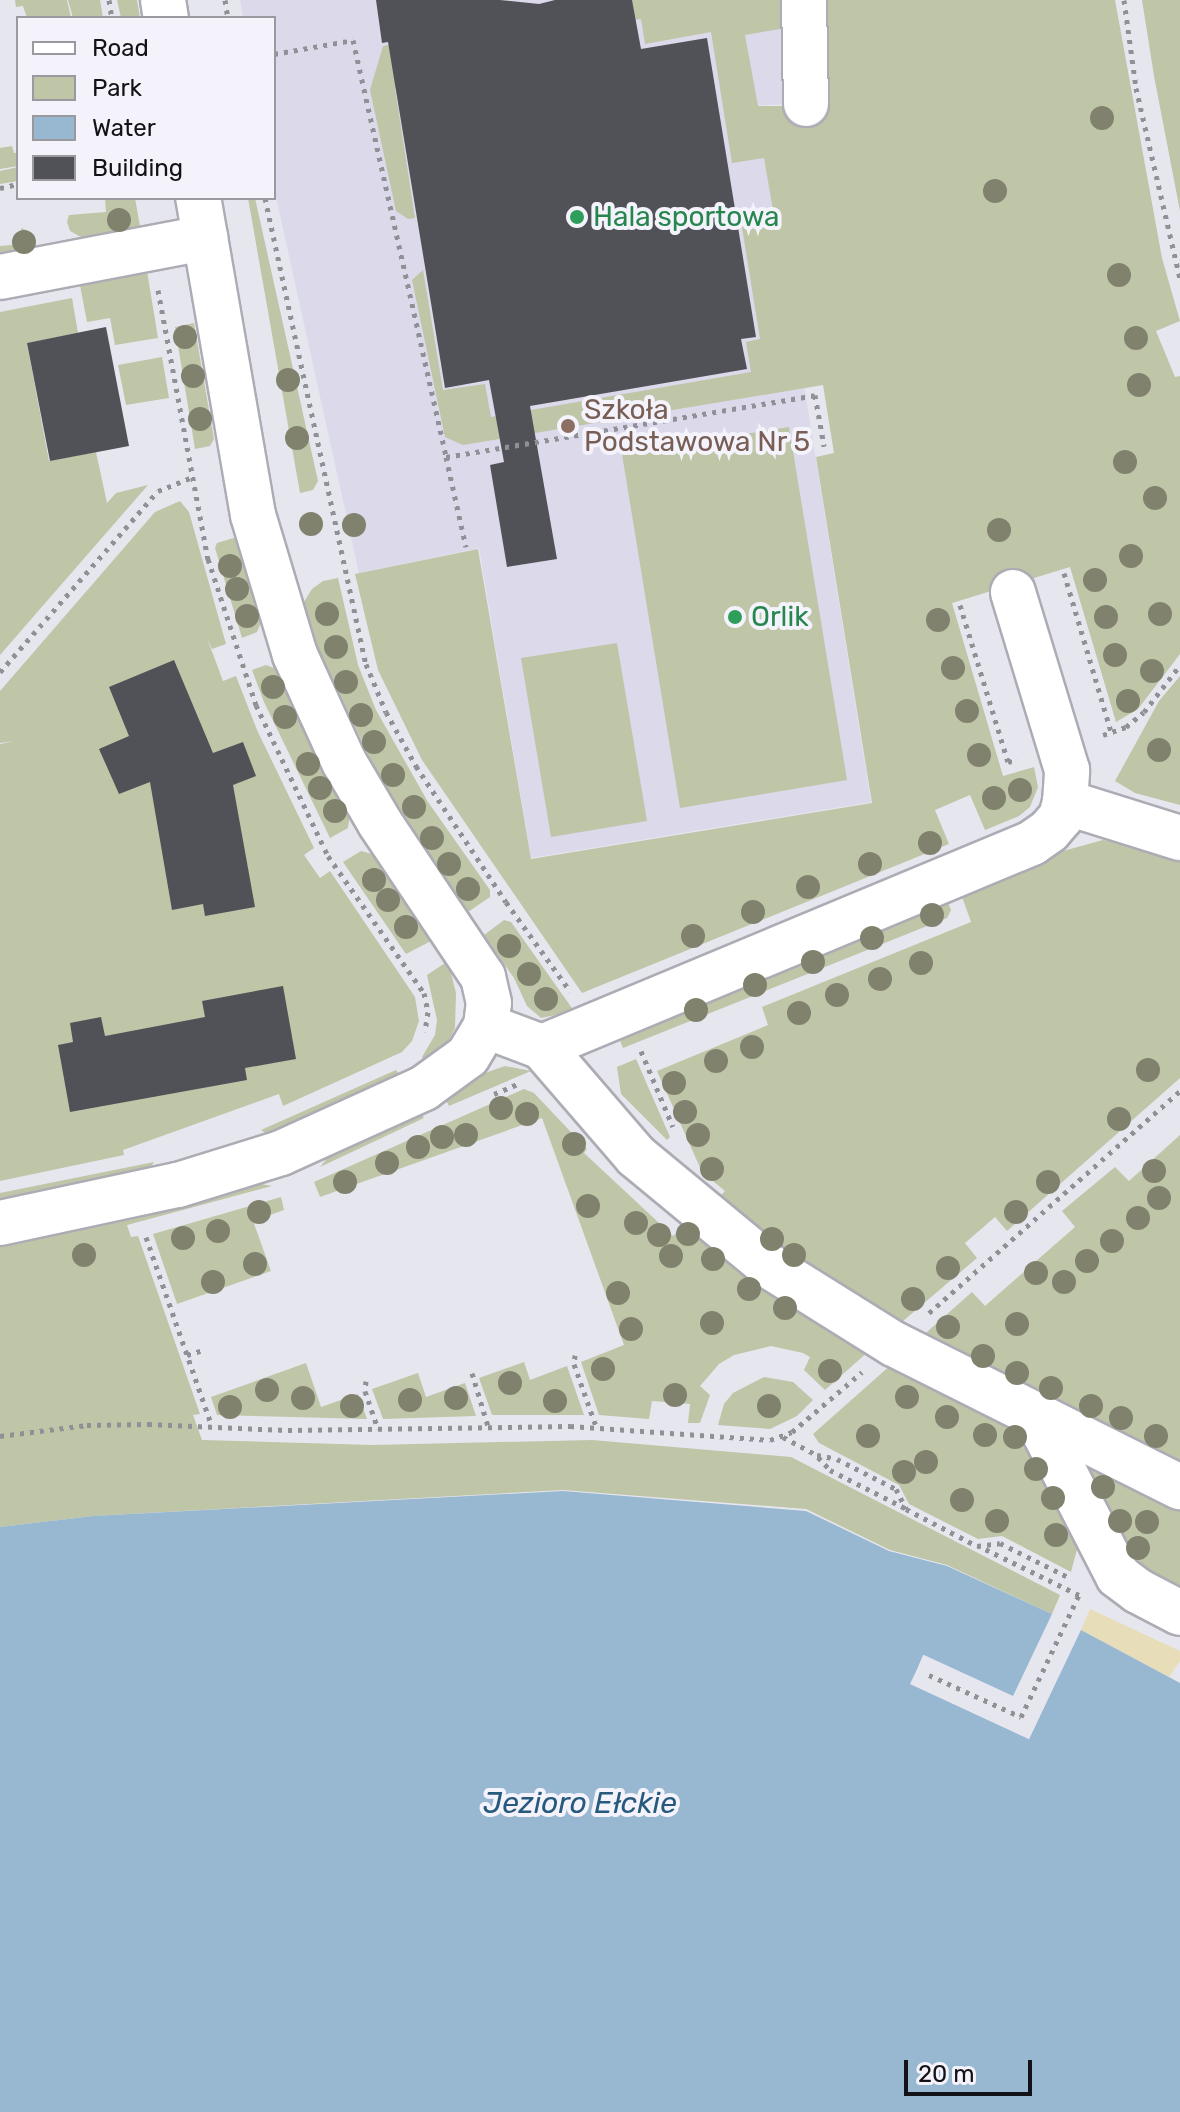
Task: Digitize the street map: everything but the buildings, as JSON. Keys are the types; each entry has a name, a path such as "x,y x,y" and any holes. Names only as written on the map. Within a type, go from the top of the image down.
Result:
{"street":[{"path":"804,0 806,104"},
{"path":"0,277 150,249 202,218 253,515 295,655 351,774 483,977 489,1003 486,1026 468,1056 424,1088 281,1153 178,1185 0,1223"},
{"path":"542,1047 1032,843 1049,831 1061,817 1067,770 1013,592"},
{"path":"1065,802 1180,838"},
{"path":"486,1026 542,1047 636,1156 769,1266 894,1344 1180,1487"},
{"path":"1036,1417 1118,1576 1138,1591 1180,1613"}],"path":[{"path":"1124,0 1136,88 1180,279"},
{"path":"276,54 353,40 466,547"},
{"path":"265,200 366,664 386,712 416,766 506,902 579,1002"},
{"path":"150,249 201,527"},
{"path":"446,457 815,395 824,446"},
{"path":"0,672 158,491 191,478"},
{"path":"1064,573 1111,732"},
{"path":"960,605 1008,762 1126,727 1144,712 1180,665"},
{"path":"640,1050 676,1134"},
{"path":"0,1436 87,1425 378,1429 596,1426 757,1440 782,1437 801,1425 1180,1091"},
{"path":"143,1228 212,1426"},
{"path":"187,1355 200,1351"},
{"path":"575,1355 574,1364 596,1426"},
{"path":"472,1373 488,1426"},
{"path":"366,1381 365,1391 378,1429"},
{"path":"782,1437 817,1455 837,1459 896,1489 906,1509"},
{"path":"817,1455 830,1470 977,1546 1093,1601"},
{"path":"977,1546 1000,1543 1068,1577 1079,1595"},
{"path":"929,1675 1021,1717 1079,1595"}],"shaded area":[{"name":"Szkoła Podstawowa Nr 5","path":"240,0 824,0 806,104 759,105 871,802 531,858 479,548 359,573 276,197 276,16 243,16"}],"green space":[{"path":"15,0 67,0 71,16 26,16 23,6 16,7"},
{"path":"68,0 100,0 103,16 72,16"},
{"path":"117,0 137,0 140,16 121,16"},
{"path":"632,0 782,0 786,28 745,35 758,106 827,106 826,0 1115,0 1162,258 1180,321 1156,331 1175,377 1180,376 1180,654 1138,709 1116,722 1070,567 952,603 1003,776 1034,767 1038,787 1030,807 1019,816 985,830 970,795 935,810 949,844 582,993 422,760 378,670 355,574 478,549 531,859 872,803 816,457 834,453 823,385 463,445 445,437 412,280 423,270 443,390 485,384 491,417 751,372 746,342 760,339 740,215 773,210 764,158 732,163 711,32 645,44 641,19 622,21"},
{"path":"1142,0 1180,0 1180,211 1154,76"},
{"path":"439,37 481,74 395,88 415,218 408,219 396,211 370,90 383,46"},
{"path":"12,146 16,153 16,166 0,169 0,148"},
{"path":"16,167 16,181 0,184 0,171"},
{"path":"105,200 135,200 141,232 92,243 70,231 67,222 69,215 106,212"},
{"path":"248,200 255,200 318,481 313,490 300,493"},
{"path":"22,228 31,233 24,250 0,260 0,246 12,245"},
{"path":"147,271 158,338 115,345 110,318 87,322 79,280"},
{"path":"72,298 78,333 27,343 49,461 96,452 107,503 116,493 148,485 0,655 0,312"},
{"path":"194,323 214,439 210,446 195,449 175,327"},
{"path":"162,357 169,398 126,405 118,365"},
{"name":"Orlik","path":"789,427 847,780 680,808 622,454"},
{"path":"180,501 189,512 226,644 212,649 207,638 223,681 236,676 257,730 314,848 304,855 320,878 330,871 415,997 419,1021 412,1041 402,1052 283,1106 279,1094 123,1150 124,1155 0,1181 0,744 15,741 0,743 0,691 155,512"},
{"path":"237,537 262,620 257,632 242,638 215,548 217,543"},
{"path":"338,578 358,665 376,710 428,802 490,890 490,897 468,912 379,777 314,640 302,605 312,589 323,581"},
{"path":"617,643 647,821 551,837 521,658"},
{"path":"266,665 279,670 299,719 350,814 348,828 330,838 264,702 252,670"},
{"path":"1180,676 1180,805 1135,793 1115,781 1159,701"},
{"path":"1103,840 1180,855 1180,1078 1007,1231 995,1217 965,1243 977,1258 896,1327 842,1293 715,1201 725,1191 702,1172 657,1071 768,1025 762,1007 971,922 960,891 1045,856"},
{"path":"361,851 376,855 435,939 406,954 343,862"},
{"path":"946,898 951,910 947,918 623,1048 618,1035"},
{"path":"504,920 511,922 574,1011 541,1018 527,1006 514,978 484,935"},
{"path":"448,961 456,993 455,1028 447,1044 425,1064 422,1057 435,1035 437,1020 427,975"},
{"path":"636,1059 670,1137 667,1140 621,1094 617,1067"},
{"path":"505,1066 531,1071 449,1106 445,1098 485,1073"},
{"path":"396,1070 401,1077 270,1136 261,1130"},
{"path":"524,1089 534,1093 587,1149 584,1153 673,1236 687,1222 870,1350 825,1390 804,1370 810,1357 803,1353 771,1346 734,1355 719,1364 700,1386 710,1395 700,1423 688,1423 690,1404 652,1401 649,1419 599,1415 581,1362 624,1345 542,1118 320,1197 314,1182"},
{"path":"420,1111 424,1118 320,1167 330,1155"},
{"path":"1180,1135 1180,1467 919,1339 972,1292 985,1306 1075,1227 1062,1211 1115,1167 1129,1181"},
{"path":"154,1162 147,1173 0,1203 0,1193"},
{"path":"261,1184 272,1186 127,1225 131,1237 138,1236 200,1414 193,1415 202,1440 372,1445 592,1440 791,1457 1060,1595 1052,1614 947,1565 890,1550 806,1509 563,1490 93,1516 0,1527 0,1243"},
{"path":"281,1197 284,1210 253,1221 271,1271 177,1304 153,1234"},
{"path":"524,1362 530,1380 567,1366 584,1415 492,1415 479,1378"},
{"path":"306,1363 321,1407 358,1394 367,1419 217,1415 211,1397"},
{"path":"892,1364 1021,1429 1080,1538 1071,1572 1002,1536 978,1539 909,1504 899,1485 819,1443 813,1434"},
{"path":"418,1373 426,1397 465,1383 476,1416 383,1419 372,1389"},
{"path":"764,1377 793,1382 813,1400 797,1416 770,1429 718,1425 724,1404 733,1393"},
{"path":"1066,1448 1180,1503 1180,1592 1135,1564"}],"sand":[{"path":"1090,1609 1180,1651 1180,1661 1169,1677 1081,1630"}],"water":[{"name":"Jezioro Ełckie","path":"563,1491 806,1511 889,1551 947,1566 1052,1614 1013,1696 924,1655 910,1684 1029,1739 1081,1630 1180,1683 1180,2112 0,2112 0,1527 93,1516"}],"pier":[{"path":"1054,1611 1055,1616 1015,1700 925,1661 915,1682 1027,1734 1077,1628 1082,1626 1029,1739 911,1684 923,1655 1014,1697"}],"place":[{"name":"Hala sportowa","path":"577,217"},
{"name":"Szkoła Podstawowa Nr 5","path":"568,426"},
{"name":"Orlik","path":"735,617"}]}
